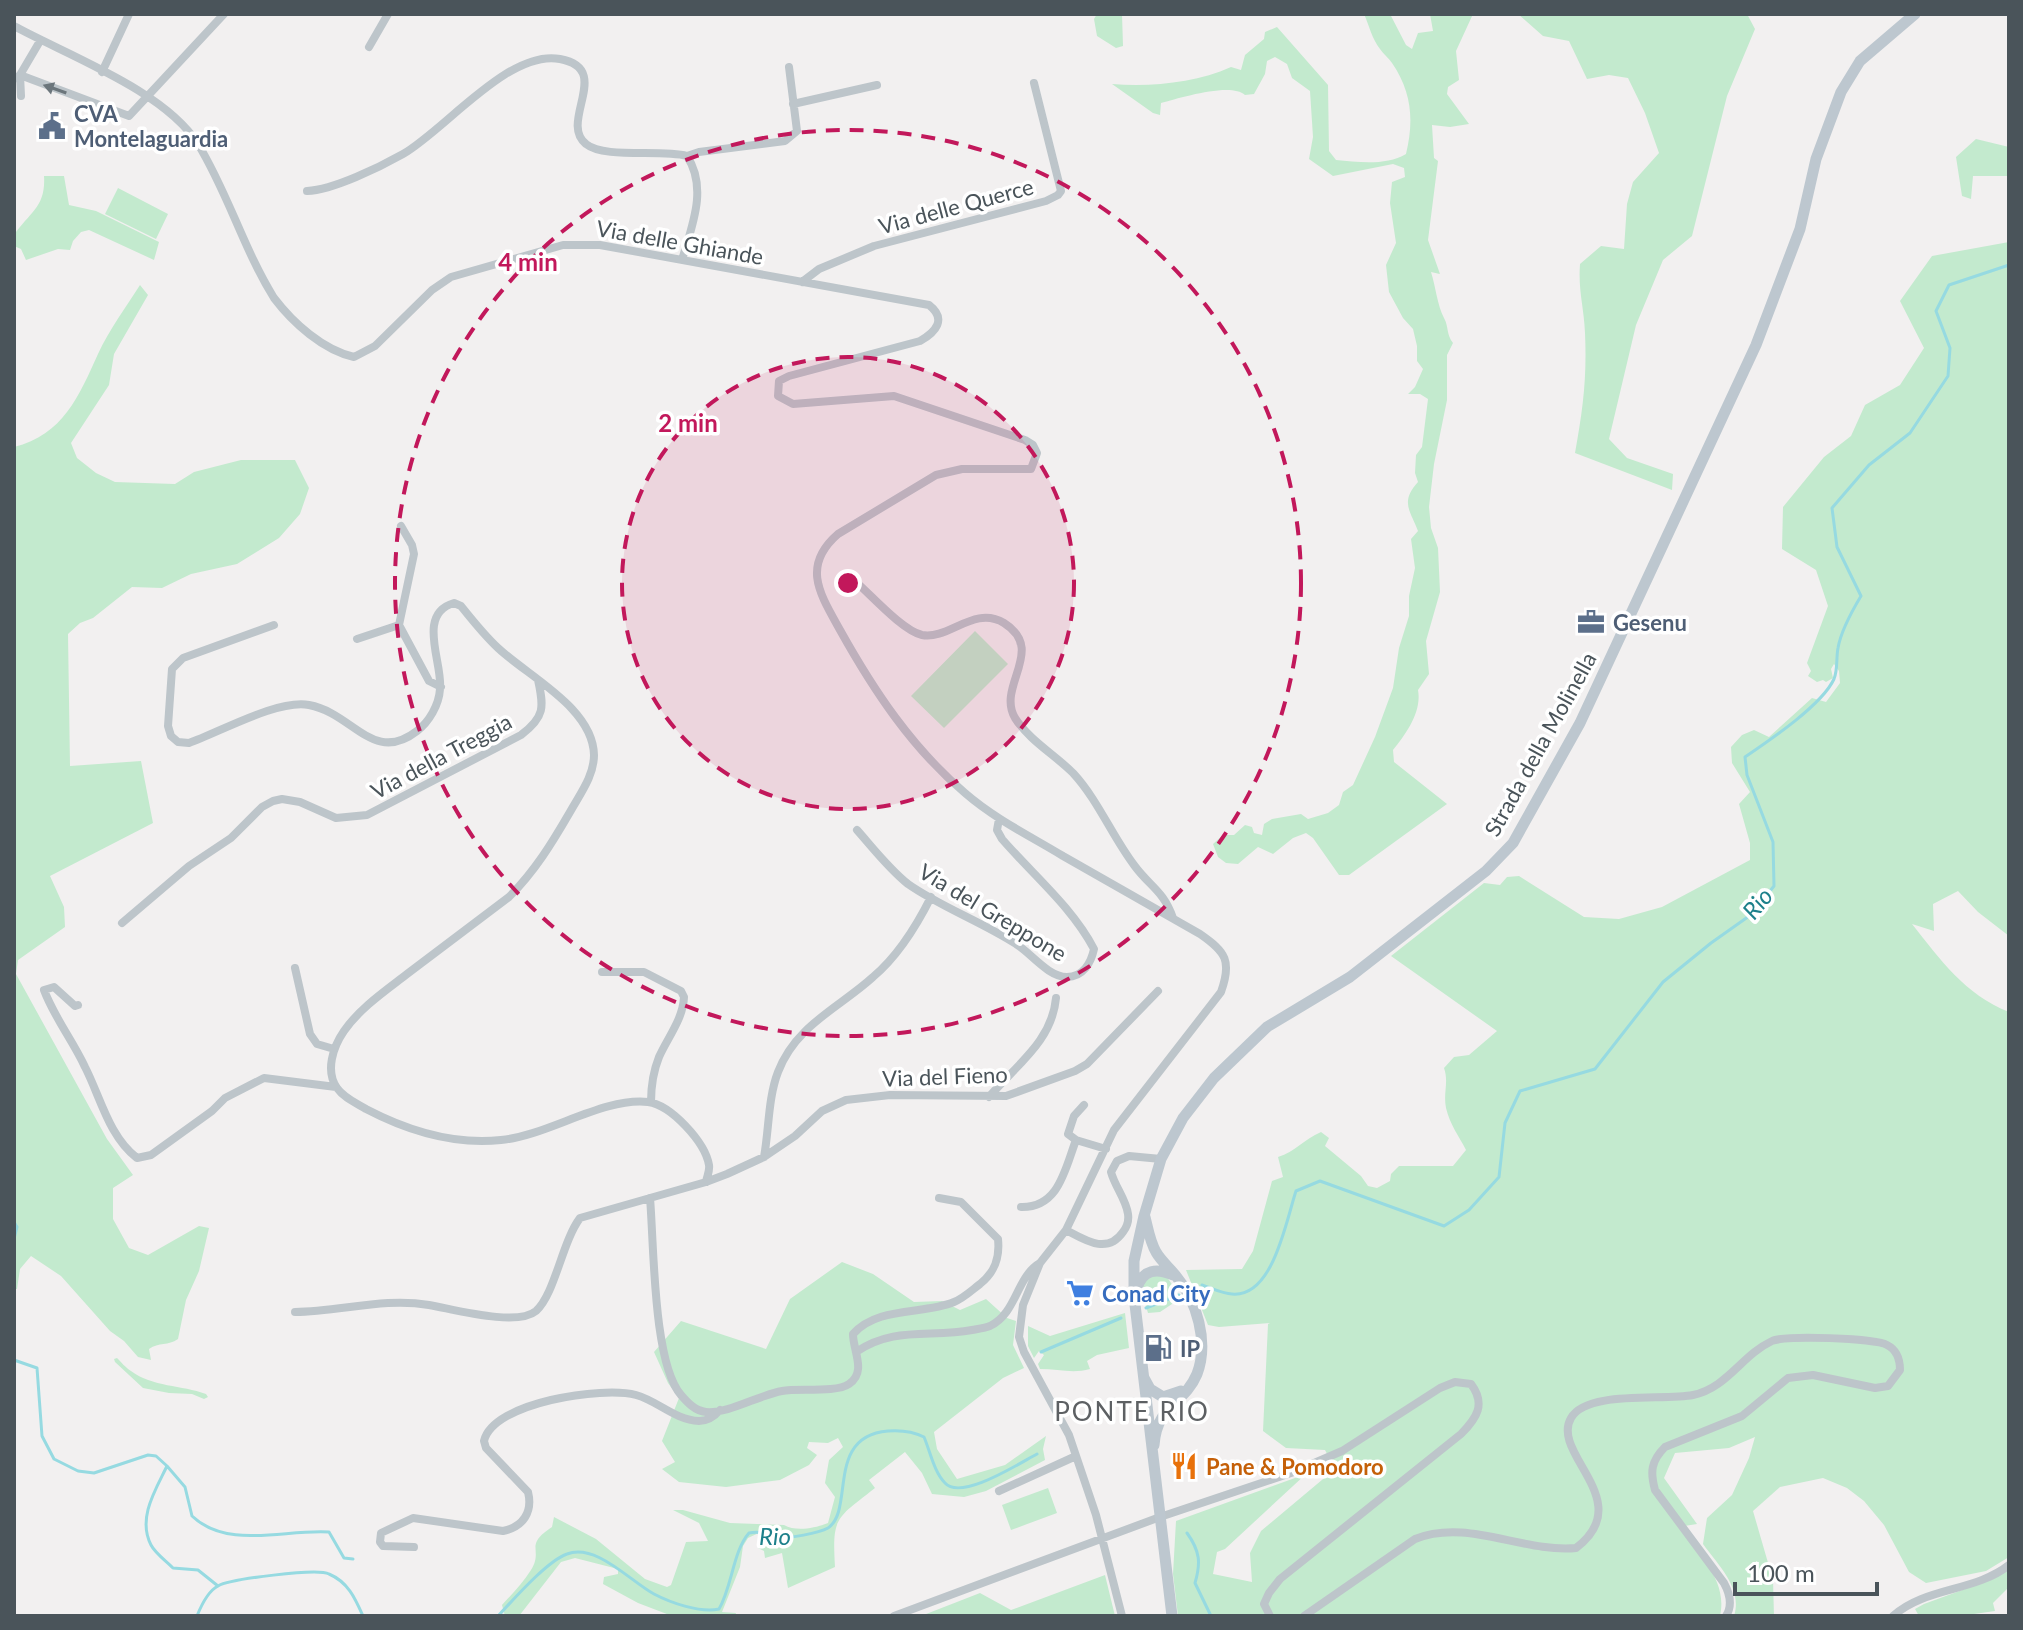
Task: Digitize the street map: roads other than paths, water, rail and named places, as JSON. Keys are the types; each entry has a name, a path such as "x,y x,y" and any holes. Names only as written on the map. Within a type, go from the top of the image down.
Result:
{"main road":[{"name":"Strada della Molinella","path":"1153,1466 1134,1296 1134,1261 1161,1159 1183,1118 1237,1053 1267,1027 1350,977 1486,871 1513,843 1580,723 1756,345 1800,229 1816,159 1841,92 1860,61 1915,14"},
{"path":"1144,1216 1157,1254 1178,1277 1192,1301 1203,1344 1198,1372 1188,1388 1160,1418 1155,1435 1153,1466 1172,1616"},
{"path":"1134,1261 1142,1255 1157,1254"},
{"path":"1134,1296 1139,1281 1151,1271 1161,1270 1178,1277"},
{"path":"1142,1374 1150,1389 1163,1397 1188,1388"}],"street":[{"path":"102,72 129,14"},
{"path":"17,77 129,116 224,14"},
{"path":"369,47 388,14"},
{"name":"Via delle Ghiande","path":"14,26 147,96 172,115 197,142 274,298 285,312 317,339 342,355 354,357 366,353 432,290 451,277 563,245 580,244 682,260 929,305 940,318 937,328 920,341 789,376 779,381 776,389 778,396 793,404 894,396 1033,445 1037,453 1031,469 962,469 936,475 838,534 825,545 816,567 819,588 828,608 890,712 917,745 964,792 999,819"},
{"path":"21,96 17,77 40,41"},
{"path":"307,191 344,180 404,154 498,79 538,58 562,59 583,74 586,88 577,127 579,137 589,147 602,151 673,152 687,156 785,141 797,131 789,67"},
{"name":"Via delle Querce","path":"802,282 819,269 874,246 1046,201 1058,195 1061,191 1034,83"},
{"path":"793,104 877,85"},
{"path":"682,260 696,211 697,178 687,156"},
{"path":"401,526 414,554 399,625 429,681 441,687"},
{"path":"856,582 906,626 923,635 985,618 1003,623 1014,632 1021,643 1022,655 1010,697 1016,719 1085,787 1135,867 1165,899 1173,919"},
{"path":"295,1312 396,1301 503,1317 534,1313 546,1297 563,1248 580,1218 706,1182 710,1168 707,1157 682,1120 651,1102 631,1102 599,1110 520,1137 450,1140 373,1113 347,1098 336,1087 331,1071 334,1049 344,1030 369,1003 509,897 528,878 546,854 592,773 594,754 581,720 538,679 500,649 461,606 454,603 440,610 435,618 433,631 441,687"},
{"name":"Via della Treggia","path":"274,625 175,663 169,714 171,736 178,742 189,743 277,707 296,703 313,705 340,716 375,742 387,744 404,739 427,722 438,701 441,687"},
{"path":"357,639 399,625"},
{"name":"Via della Treggia","path":"122,923 273,801 300,802 336,818 367,815 521,735 540,717 544,705 538,679"},
{"path":"999,819 1200,934 1223,953 1227,965 1221,992 1114,1130 1066,1230 1040,1263 1023,1305 1019,1337 1069,1435 1096,1515 1122,1616"},
{"name":"Via del Greppone","path":"857,830 905,881 1019,946 1056,975 1069,977 1081,973 1091,963 1094,949 1088,937 1072,914 1002,839 997,830 999,819"},
{"path":"764,1157 775,1083 790,1050 805,1030 875,976 917,925 931,897"},
{"path":"295,968 310,1034 317,1044 334,1049"},
{"path":"602,972 644,972 681,991 684,997 678,1020 658,1060 652,1081 651,1102"},
{"path":"78,1005 66,1000 54,987 44,990 85,1067 107,1117 129,1152 137,1158 151,1155 225,1098 264,1078 336,1087"},
{"name":"Via del Fieno","path":"706,1182 764,1157 795,1136 822,1111 846,1100 890,1095 1006,1096 1075,1071 1087,1064 1158,991"},
{"path":"989,1097 1042,1039 1054,1015 1056,998"},
{"path":"1084,1105 1070,1125 1068,1134 1076,1140 1106,1149"},
{"path":"1021,1207 1038,1205 1051,1198 1076,1140"},
{"path":"1066,1230 1093,1244 1107,1245 1118,1239 1126,1229 1129,1217 1111,1172 1117,1161 1129,1156 1161,1159"},
{"path":"650,1198 661,1349 678,1392 690,1405 706,1412 785,1391 850,1384 858,1372 853,1334 859,1327 885,1316 956,1301 990,1276 999,1254 998,1239 961,1202 939,1198"},
{"path":"856,1352 885,1337 914,1333 951,1334 990,1326 1005,1314 1029,1270 1040,1263"},
{"path":"1304,1616 1415,1539 1431,1532 1450,1532 1554,1548 1576,1548 1597,1526 1600,1506 1568,1433 1569,1420 1578,1409 1595,1401 1682,1396 1713,1389 1774,1340 1841,1339 1888,1345 1896,1352 1900,1370 1888,1386 1875,1388 1813,1375 1788,1378 1742,1416 1665,1447 1656,1456 1652,1478 1655,1490 1730,1593 1730,1609 1726,1616"},
{"path":"894,1616 1319,1461 1342,1451 1440,1388 1455,1382 1471,1384 1478,1394 1480,1407 1475,1420 1280,1579 1264,1604 1270,1616"},
{"path":"414,1547 383,1546 381,1533 413,1518 503,1531 525,1519 530,1502 528,1492 486,1448 484,1441 491,1426 519,1410 615,1391 639,1395 681,1417 696,1421 706,1420 721,1410"},
{"path":"999,1491 1076,1456"},
{"path":"1893,1616 1909,1604 1980,1583 2009,1565"}],"waterway":[{"name":"Rio","path":"1202,1285 1232,1294 1246,1292 1258,1284 1276,1255 1296,1191 1320,1181 1444,1226 1469,1210 1499,1177 1505,1123 1520,1091 1595,1069 1663,982 1752,914 1774,886 1773,842 1747,775 1745,757 1794,721 1828,689 1834,679 1842,634 1861,596 1837,547 1832,508 1869,465 1910,433 1948,376 1950,348 1936,311 1949,285 2009,265"},
{"path":"14,1222 17,1227 14,1239"},
{"name":"Rio","path":"1146,1308 1179,1295"},
{"name":"Rio","path":"1041,1352 1121,1318"},
{"path":"14,1360 37,1368 42,1436 54,1459 78,1471 94,1473 148,1455 156,1456 167,1466 147,1514 147,1535 151,1545 173,1568 198,1570 218,1586"},
{"name":"Rio","path":"498,1616 550,1564 567,1554 578,1552 601,1558 669,1601 695,1608 719,1609 739,1549 749,1533 779,1537 811,1534 828,1528 836,1519 848,1459 856,1446 868,1436 897,1431 924,1437 938,1473 945,1483 953,1487 990,1479 1037,1454"},
{"path":"167,1466 185,1487 192,1516 206,1526 222,1532 257,1536 329,1532 344,1558 353,1559"},
{"path":"1187,1533 1198,1557 1195,1583 1211,1616"},
{"name":"Rio","path":"197,1616 208,1595 218,1586 308,1572 329,1574 341,1581 354,1597 363,1616"}],"place":[{"name":"CVA Montelaguardia","path":"52,126"},
{"name":"Gesenu","path":"1591,622"},
{"name":"Conad City","path":"1080,1293"},
{"name":"IP","path":"1158,1348"},
{"name":"Pane & Pomodoro","path":"1184,1466"}],"district":[{"name":"PONTE RIO","path":"1132,1411"}]}
